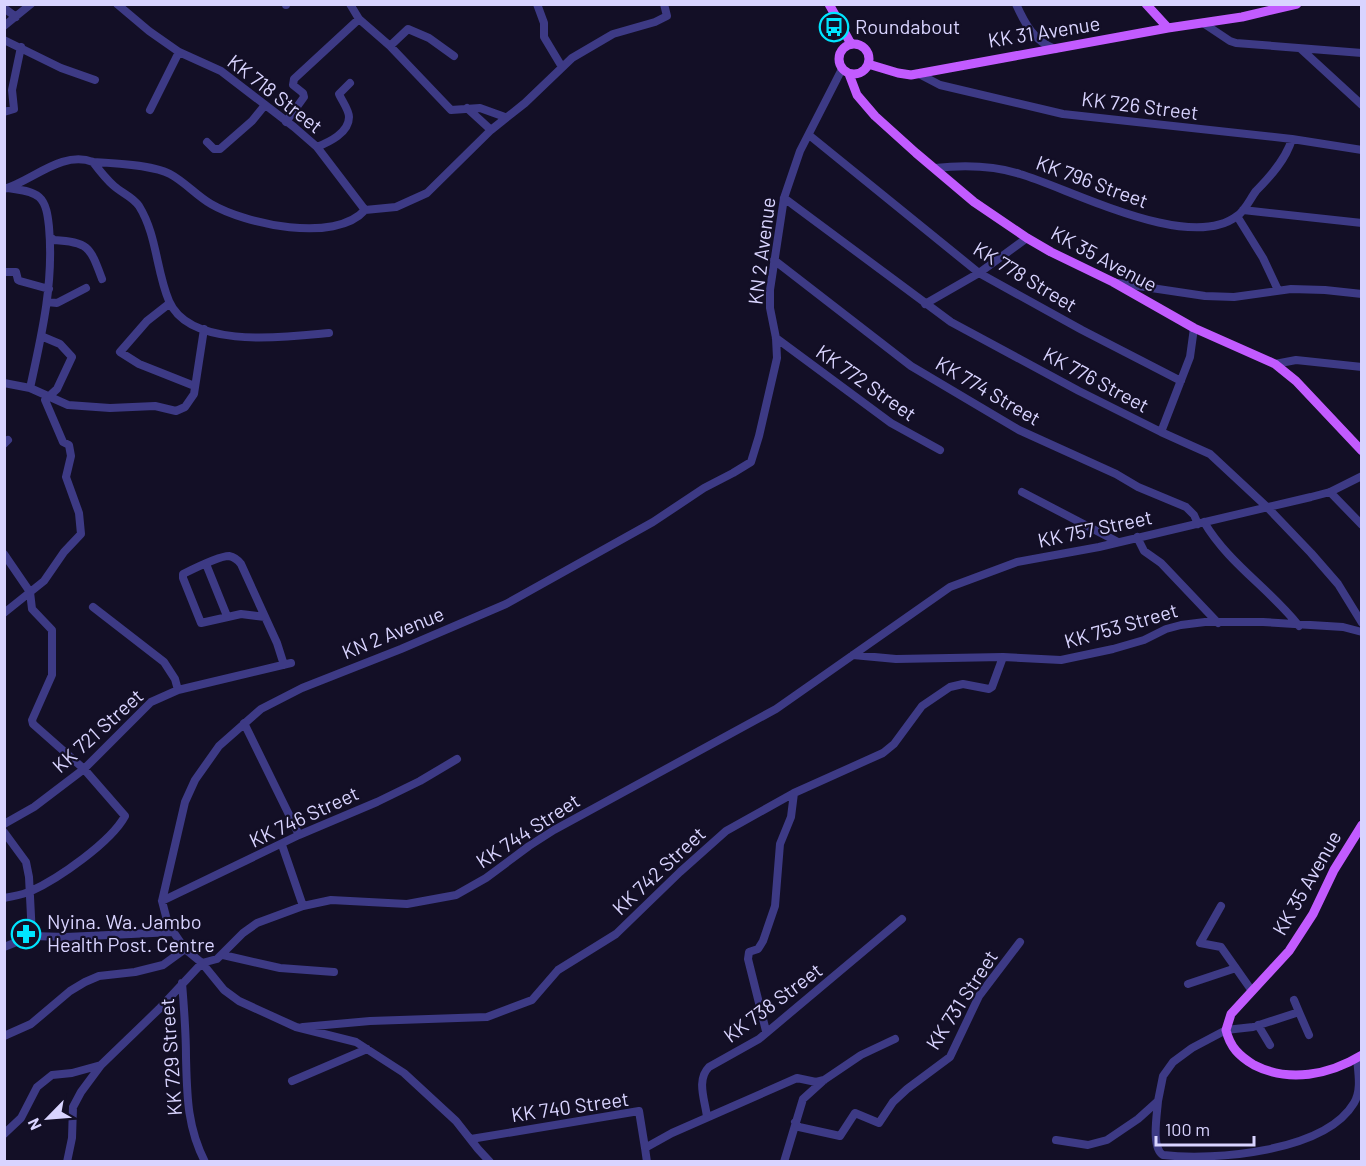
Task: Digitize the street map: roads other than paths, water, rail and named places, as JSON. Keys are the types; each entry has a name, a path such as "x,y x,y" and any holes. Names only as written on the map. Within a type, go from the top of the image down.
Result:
{"main road":[{"path":"829,4 851,44"},
{"path":"1146,4 1168,28"},
{"name":"KK 31 Avenue","path":"868,64 903,75 919,74 984,60 1056,50 1168,28 1242,17 1297,4"},
{"path":"859,44 866,49 869,56 868,64 861,73 845,71 839,62 839,54 844,47 859,44"},
{"name":"KK 35 Avenue","path":"845,71 857,95 870,111 975,202 1027,238 1113,282 1194,328 1275,364 1296,381 1360,448"},
{"name":"KK 35 Avenue","path":"1226,1030 1232,1014 1289,951 1313,914 1334,870 1362,825"},
{"path":"1226,1030 1234,1050 1267,1071 1280,1074 1296,1076 1313,1074 1334,1068 1359,1056"}],"street":[{"path":"4,26 31,4"},
{"name":"KK 718 Street","path":"117,4 179,52 221,71 317,147 365,210"},
{"path":"350,4 359,19 390,46 451,110 480,108 505,117"},
{"path":"537,4 544,23 544,37 562,67"},
{"path":"6,188 62,163 84,159 156,169 170,174 212,204 236,216 287,227 309,228 338,225 351,220 365,210 396,207 427,193 491,130 525,103 562,67 587,48 613,34 655,22 667,16 664,4"},
{"path":"1016,4 1025,23 1040,42 1056,50"},
{"path":"4,8 16,17"},
{"path":"286,122 304,97 303,93 293,85 294,79 359,19"},
{"path":"1203,23 1230,41 1362,53"},
{"path":"390,46 408,29 429,38 454,56"},
{"path":"4,40 61,68 95,80"},
{"path":"4,112 14,109 12,90 21,47"},
{"path":"1301,49 1362,105"},
{"path":"150,110 179,52"},
{"name":"KN 2 Avenue","path":"162,901 185,802 195,780 219,746 261,709 302,688 506,604 653,522 704,488 751,462 777,358 770,308 774,261 784,198 789,178 809,135 845,71"},
{"name":"KK 726 Street","path":"919,74 940,85 1063,114 1362,150"},
{"path":"317,147 340,134 347,124 349,118 347,109 339,94 350,83"},
{"path":"207,142 214,148 220,149 252,121 265,105"},
{"path":"467,108 491,130"},
{"name":"KK 778 Street","path":"809,135 979,273 1181,381"},
{"path":"1278,290 1240,213 1289,150 1292,140"},
{"path":"93,162 113,186 138,204 157,250 160,272 170,303 185,323 209,332 275,339 330,333"},
{"name":"KK 796 Street","path":"935,168 963,165 1018,173 1138,217 1182,226 1207,227 1240,213 1362,223"},
{"path":"6,188 30,192 39,197 45,208 50,237 49,289 30,388"},
{"name":"KK 776 Street","path":"784,198 951,322 1161,432 1210,454 1268,508 1338,584 1362,623"},
{"path":"50,237 54,240 85,246 90,250 102,279"},
{"path":"925,303 979,273 1027,238"},
{"name":"KK 774 Street","path":"774,261 911,366 1019,430 1116,474 1138,487 1186,507 1221,547 1276,600 1299,626"},
{"path":"4,272 16,272 18,280 49,289"},
{"path":"1113,282 1205,296 1234,297 1291,288 1362,294"},
{"path":"47,302 57,303 86,288"},
{"path":"170,303 147,321 120,352 139,364 192,385"},
{"path":"1161,432 1190,357 1194,328"},
{"path":"4,383 30,388 68,405 110,408 155,406 176,411 185,407 194,394 204,329"},
{"path":"4,613 44,581 64,552 81,534 82,528 66,477 71,456 69,445 63,442 45,400 57,389 72,357 60,344 41,336"},
{"name":"KK 772 Street","path":"776,338 891,423 940,450"},
{"path":"1275,364 1296,360 1362,367"},
{"name":"KK 757 Street","path":"853,655 950,587 1017,562 1268,508 1330,492 1362,476"},
{"path":"1022,492 1118,542"},
{"path":"1330,492 1362,525"},
{"path":"1137,537 1144,551 1161,563 1218,623"},
{"path":"4,554 30,592 32,609 50,626 53,637 52,675 32,720 33,724 84,769 125,816 108,837 50,880 28,892 4,898"},
{"path":"230,556 238,560 265,617 252,614 227,616 204,623 200,621 182,575 230,556"},
{"path":"206,564 227,616"},
{"path":"93,607 164,662 175,679 178,690"},
{"name":"KK 721 Street","path":"4,824 34,807 84,769 151,702 178,690 288,664 265,617"},
{"name":"KK 753 Street","path":"853,655 896,659 1003,657 1061,660 1113,650 1181,625 1218,623 1263,622 1344,627 1362,632"},
{"name":"KK 744 Street","path":"202,963 217,960 243,933 257,923 303,906 348,899 407,904 456,895 486,878 554,830 776,709 853,655"},
{"name":"KK 742 Street","path":"296,1027 370,1021 487,1017 532,1000 558,970 616,934 726,831 794,793 883,753 894,744 922,706 950,687 963,684 989,689 992,687 1003,657"},
{"path":"244,723 299,835"},
{"name":"KK 746 Street","path":"162,901 299,835 377,802 458,759"},
{"path":"766,1031 748,959 749,952 758,949 763,941 775,906 780,844 791,817 794,793"},
{"path":"4,832 26,862 32,936"},
{"path":"282,844 303,906"},
{"path":"162,901 164,912 185,949 202,963 224,990 238,1001 296,1027 340,1038 367,1049 411,1078 456,1121 490,1161"},
{"path":"1221,906 1200,943 1221,947 1252,991"},
{"name":"KK 738 Street","path":"707,1117 701,1079 704,1072 759,1039 902,919"},
{"path":"4,947 32,936 66,937 174,932"},
{"name":"KK 731 Street","path":"795,1122 799,1127 840,1136 855,1113 879,1123 893,1102 950,1057 979,996 1020,942"},
{"path":"4,1036 31,1024 70,991 85,982 99,976 135,972 163,965 185,949"},
{"path":"223,955 280,968 334,972"},
{"path":"67,1161 72,1138 73,1107 81,1092 101,1065 159,1009 202,963"},
{"path":"1188,984 1236,968"},
{"name":"KK 729 Street","path":"182,983 185,1083 195,1142 205,1161"},
{"path":"1294,1000 1309,1035"},
{"path":"1299,1012 1258,1025 1226,1030 1192,1048 1173,1062 1163,1076 1158,1101 1156,1146 1159,1153 1192,1156 1266,1151 1301,1141 1322,1131 1354,1102 1359,1088 1359,1056"},
{"path":"1258,1025 1270,1045"},
{"path":"784,1161 802,1099 824,1080 861,1055 895,1039"},
{"path":"292,1081 367,1049"},
{"path":"4,1134 21,1118 37,1087 52,1075 72,1073 101,1065"},
{"path":"647,1161 645,1148 672,1132 797,1078 816,1082 824,1080"},
{"path":"1056,1140 1088,1145 1100,1143 1138,1119 1158,1101"},
{"name":"KK 740 Street","path":"471,1139 639,1112 645,1148"}],"place":[{"name":"Roundabout","path":"834,27"},
{"name":"Nyina. Wa. Jambo Health Post. Centre","path":"26,934"}]}
